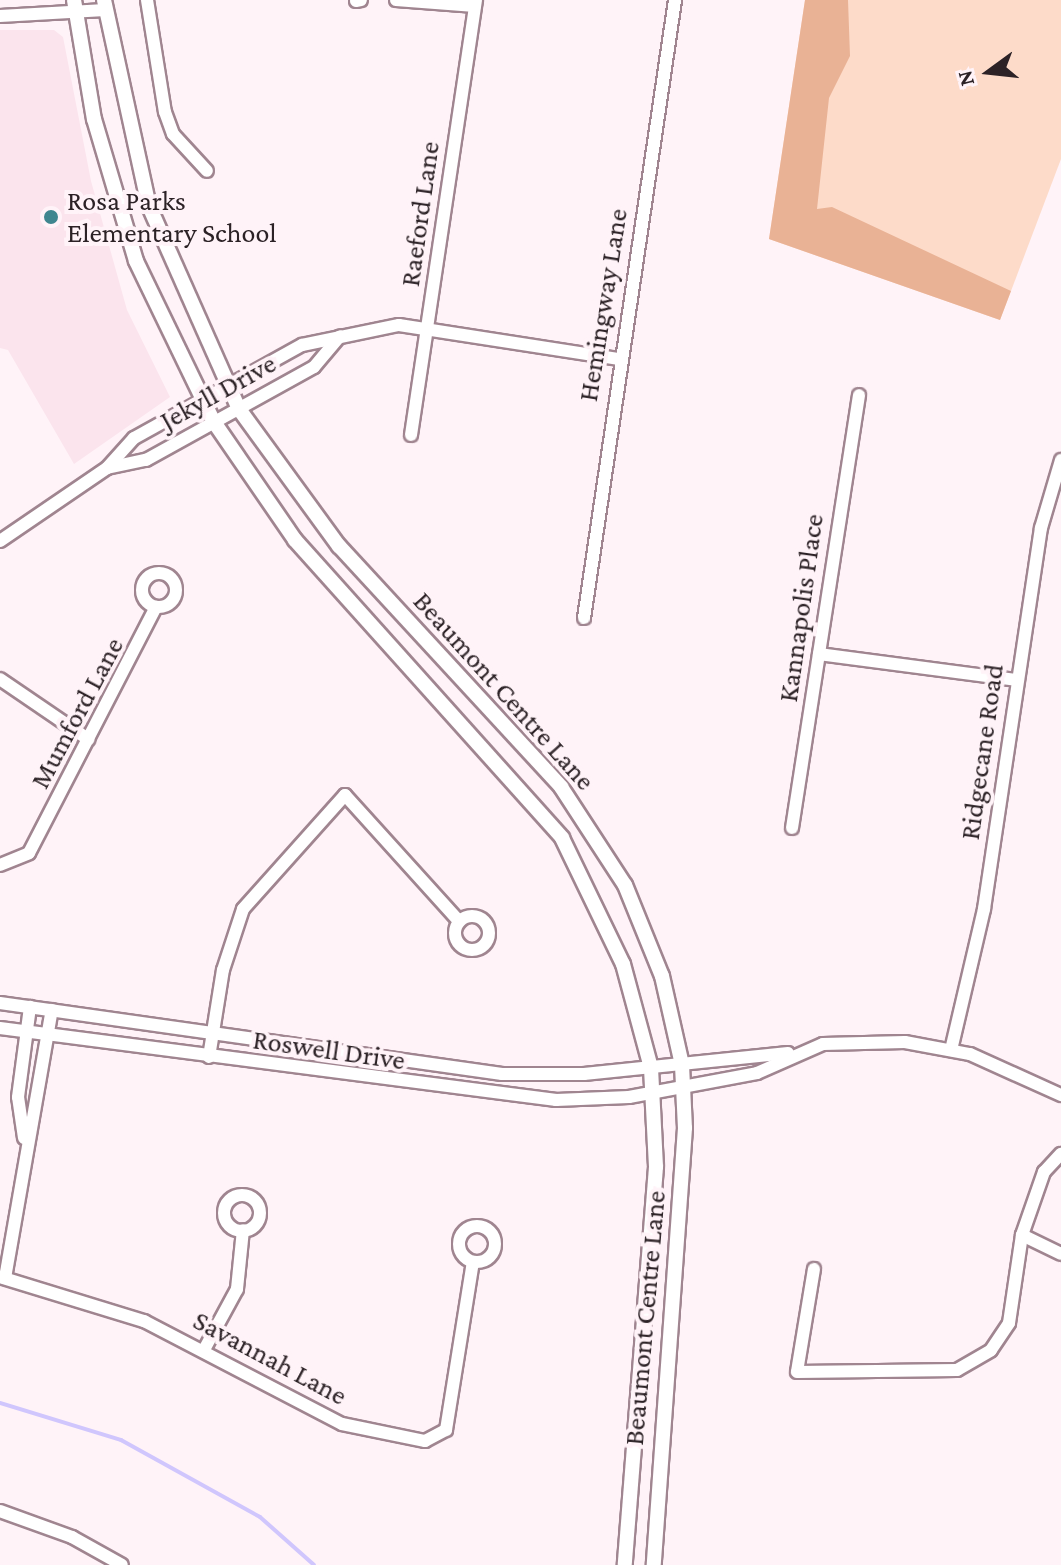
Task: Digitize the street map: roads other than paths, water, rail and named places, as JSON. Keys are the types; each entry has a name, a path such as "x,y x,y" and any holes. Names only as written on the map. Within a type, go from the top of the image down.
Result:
{"street":[{"path":"147,0 165,112 173,134 207,171"},
{"path":"396,0 475,3"},
{"name":"Hemingway Lane","path":"584,618 619,359 675,0"},
{"name":"Raeford Lane","path":"411,435 475,3"},
{"path":"0,16 105,5"},
{"name":"Beaumont Centre Lane","path":"105,5 149,206 239,409 339,546 534,756 602,846 662,976 682,1065 684,1088 654,1565"},
{"name":"Beaumont Centre Lane","path":"75,6 120,213 214,422 295,540 562,838 618,952 651,1068 656,1167 625,1565"},
{"name":"Jekyll Drive","path":"0,541 107,468 134,438 302,345 399,325 619,359"},
{"name":"Jekyll Drive","path":"107,468 146,460 314,367 340,336"},
{"name":"Kannapolis Place","path":"792,828 859,395"},
{"name":"Ridgecane Road","path":"951,1050 984,909 1041,528 1061,460"},
{"name":"Mumford Lane","path":"0,865 29,853 156,607"},
{"path":"819,654 1017,680"},
{"path":"0,679 88,739"},
{"path":"209,1057 212,1032 243,909 345,795 459,921"},
{"name":"Roswell Drive","path":"0,1003 502,1074 651,1068 792,1053 867,1041 951,1050 1017,1070 1061,1095"},
{"path":"24,1138 18,1097 30,1007"},
{"path":"2,1278 24,1138 41,1100 52,1010"},
{"name":"Roswell Drive","path":"0,1028 509,1098 684,1088 757,1073 792,1053"},
{"path":"814,1269 797,1372 957,1370 991,1350 1009,1323 1022,1235 1044,1172 1061,1154"},
{"path":"205,1348 237,1289 243,1230"},
{"path":"1022,1235 1061,1254"},
{"name":"Savannah Lane","path":"2,1278 72,1295 205,1348 317,1414 378,1433 438,1440 446,1430 473,1262"},
{"path":"0,1511 50,1527 122,1565"}],"waterway":[{"path":"0,1403 121,1440 260,1517 314,1565"}],"place":[{"name":"Rosa Parks Elementary School","path":"51,217"}]}
